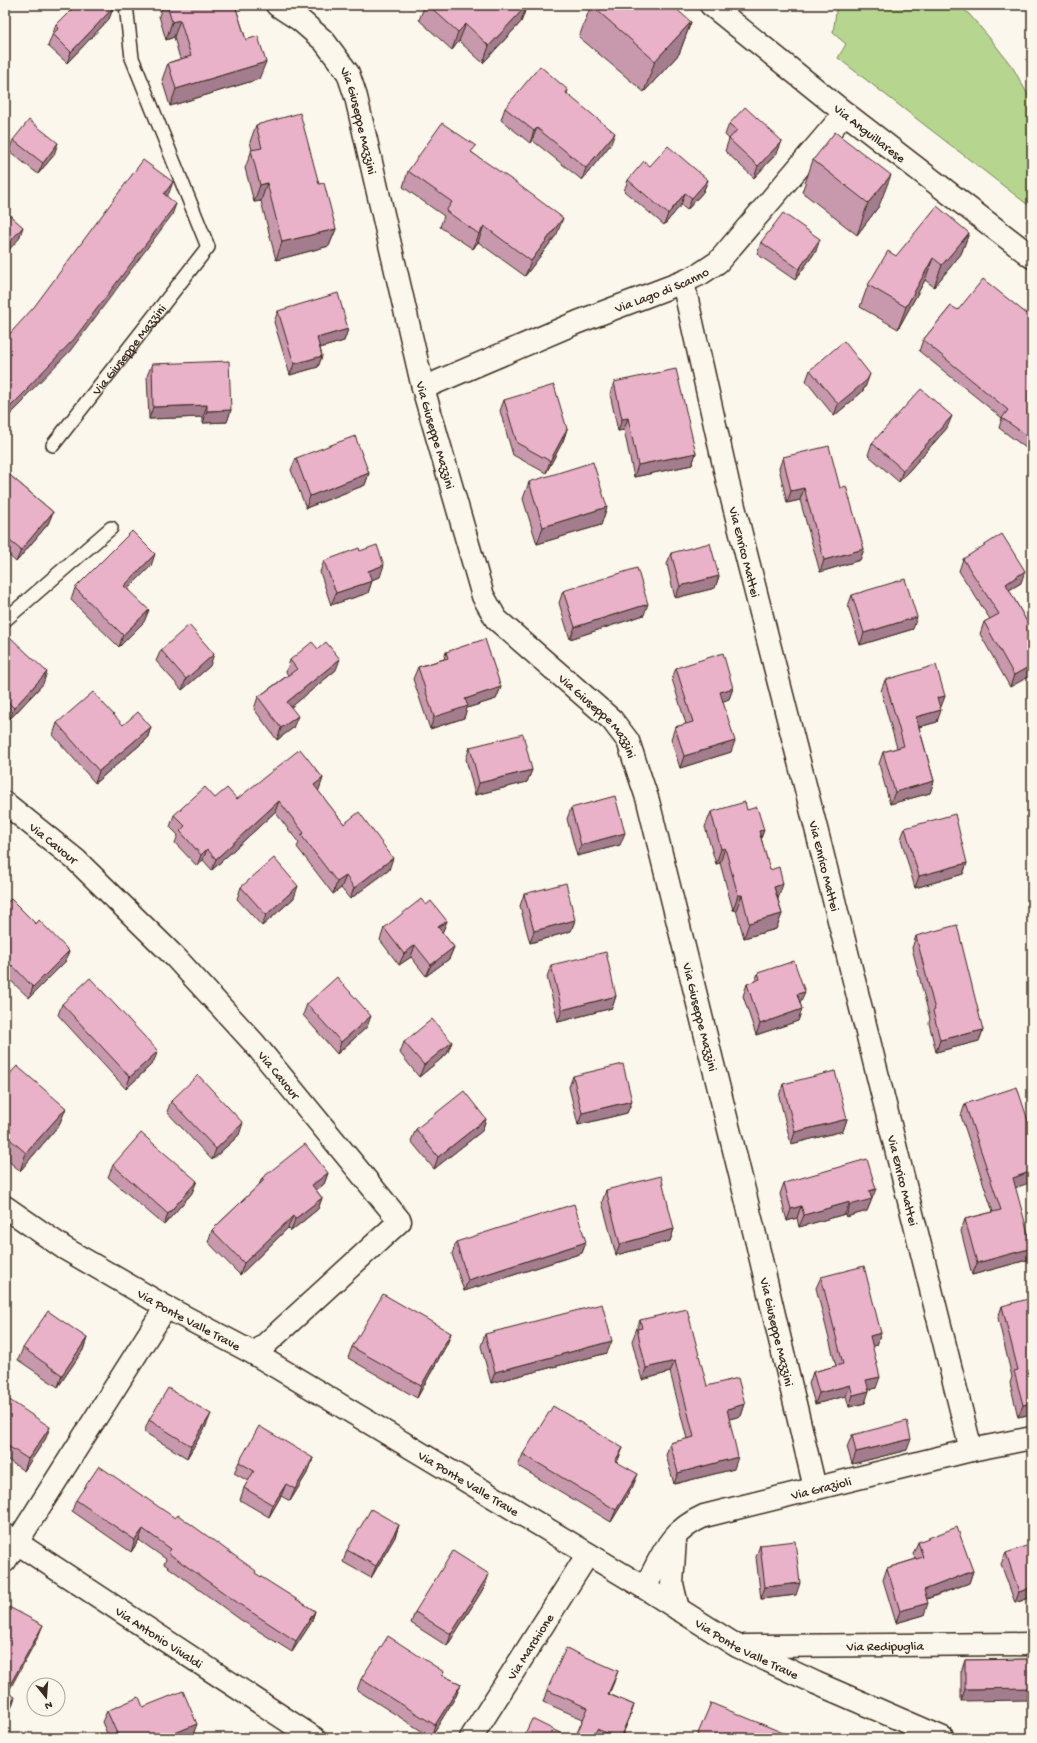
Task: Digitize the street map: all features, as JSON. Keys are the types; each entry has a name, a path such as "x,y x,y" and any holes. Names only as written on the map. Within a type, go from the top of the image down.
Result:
{"street":[{"name":"Via Giuseppe Mazzini","path":"277,5 300,20 324,41 348,73 356,97 423,388 483,596 496,619 612,720 628,741 648,801 757,1243 815,1488"},
{"name":"Via Anguillarese","path":"711,5 845,113 1032,256"},
{"name":"Via Lago di Scanno","path":"423,388 578,322 700,274 718,262 845,113"},
{"name":"Via Enrico Mattei","path":"682,282 728,483 820,844 971,1450"},
{"name":"Via Cavour","path":"5,803 76,860 127,908 176,958 254,1042 400,1221 255,1354"},
{"name":"Via Ponte Valle Trave","path":"5,1207 64,1248 166,1306 255,1354 588,1554 737,1646 816,1683 943,1738"},
{"path":"9,1547 166,1306"},
{"name":"Via Grazioli","path":"644,1588 675,1534 689,1523 711,1513 971,1450 1032,1438"},
{"path":"675,1534 672,1584 678,1609"},
{"name":"Via Antonio Vivaldi","path":"9,1547 314,1738"},
{"name":"Via Marchione","path":"471,1738 588,1554"},
{"name":"Via Redipuglia","path":"737,1646 1032,1644"}],"lane":[{"name":"Via Giuseppe Mazzini","path":"53,445 208,247 132,58 126,5"},
{"path":"5,620 111,528"}],"green space":[{"path":"837,5 958,5 969,14 1013,68 1032,102 1032,208 838,58 846,44 833,33"}],"building":[{"path":"76,5 110,5 113,8 71,52 53,34 59,28 56,25"},
{"path":"167,5 235,5 246,40 258,36 266,62 176,89 168,63 191,56 180,20 172,22"},
{"path":"428,5 527,5 489,46 466,24 458,32"},
{"path":"591,5 672,5 691,22 655,61"},
{"path":"540,66 568,90 566,93 615,133 586,168 537,128 534,131 505,108"},
{"path":"745,107 782,141 758,166 729,139 737,130 729,124"},
{"path":"300,113 319,184 324,183 336,229 282,242 267,183 260,185 251,150 262,148 256,125"},
{"path":"29,120 58,143 43,163 13,140"},
{"path":"442,123 476,146 471,152 515,182 563,218 531,261 484,226 479,234 446,211 452,202 408,171"},
{"path":"835,132 891,175 868,203 813,160"},
{"path":"668,146 708,180 692,198 685,193 668,214 628,180 644,161 650,166"},
{"path":"143,160 173,182 164,194 176,204 74,339 5,412 5,339 34,307"},
{"path":"937,206 969,233 942,265 933,258 906,307 868,285 888,251 896,256"},
{"path":"5,211 23,227 5,247"},
{"path":"783,213 820,239 799,269 761,242"},
{"path":"983,279 1032,318 1032,435 1030,438 1002,418 1008,410 923,340 951,306 958,310"},
{"path":"338,293 348,329 317,338 322,356 294,364 278,311"},
{"path":"844,341 870,374 867,380 838,404 810,370"},
{"path":"229,361 231,410 207,411 207,405 153,407 152,364"},
{"path":"676,369 696,453 638,465 628,418 622,419 614,382"},
{"path":"554,385 567,429 550,461 517,443 504,400"},
{"path":"921,389 952,416 903,470 872,443"},
{"path":"355,436 369,473 310,496 296,458"},
{"path":"829,446 840,488 846,486 864,549 824,560 804,488 791,491 783,457"},
{"path":"593,462 607,507 543,527 529,482"},
{"path":"5,471 53,512 21,550 5,537"},
{"path":"132,531 155,554 124,586 149,610 123,635 75,588"},
{"path":"1002,534 1025,571 1006,584 1032,631 1032,665 1014,675 984,622 999,614 963,559"},
{"path":"710,543 719,576 680,586 671,553"},
{"path":"377,545 384,565 368,571 372,581 336,593 324,561 359,548 360,551"},
{"path":"637,568 648,604 575,627 563,591"},
{"path":"905,579 917,617 864,633 852,595"},
{"path":"189,625 214,654 186,679 161,650"},
{"path":"11,638 47,672 14,708 5,699 5,644"},
{"path":"485,639 501,687 465,699 468,706 434,717 418,667 448,658 446,652"},
{"path":"312,642 318,649 326,642 340,659 287,702 298,716 281,728 258,697 297,669 290,660"},
{"path":"723,653 733,688 720,692 735,741 684,756 675,727 693,722 676,668"},
{"path":"936,665 945,696 937,698 941,710 916,717 934,781 895,792 883,752 904,746 885,680"},
{"path":"93,692 123,725 138,712 151,727 99,771 57,723"},
{"path":"523,734 532,770 479,783 470,747"},
{"path":"300,749 323,778 314,785 344,824 359,812 393,858 354,888 346,876 337,882 301,835 304,833 279,801 216,859 207,849 201,855 180,831 185,826 174,815 205,787 215,798 227,788 237,799"},
{"path":"615,796 625,833 581,845 571,808"},
{"path":"745,802 747,810 757,807 764,830 759,831 770,870 779,867 783,884 774,887 782,914 749,923 742,895 738,895 725,848 721,849 711,812"},
{"path":"955,814 967,863 919,876 905,828"},
{"path":"274,858 298,886 266,915 241,887"},
{"path":"566,883 575,920 534,931 524,894"},
{"path":"11,899 36,924 39,920 69,951 33,987 12,965 5,972 5,904"},
{"path":"421,899 426,905 431,901 447,921 438,927 454,947 431,965 415,945 404,954 384,928"},
{"path":"957,925 983,1030 940,1040 933,1011 935,1010 916,936"},
{"path":"606,952 616,996 562,1010 551,965"},
{"path":"794,961 805,992 797,994 802,1009 760,1024 747,984 760,979 758,973"},
{"path":"337,977 371,1016 341,1042 307,1004"},
{"path":"90,978 158,1051 130,1077 62,1004"},
{"path":"432,1019 452,1042 424,1065 404,1042"},
{"path":"623,1064 632,1101 582,1113 573,1076"},
{"path":"17,1066 66,1108 26,1153 5,1135 5,1079"},
{"path":"835,1071 847,1119 795,1132 783,1084"},
{"path":"198,1075 243,1123 216,1149 171,1101"},
{"path":"1017,1087 1032,1133 1032,1171 1013,1178 1032,1248 977,1263 965,1219 1001,1210 965,1104"},
{"path":"464,1091 486,1119 438,1157 416,1129"},
{"path":"141,1133 197,1181 168,1214 113,1165"},
{"path":"305,1144 328,1173 312,1185 322,1198 295,1219 293,1216 244,1263 212,1230 264,1180 262,1178"},
{"path":"867,1159 876,1189 869,1191 872,1199 850,1205 850,1202 804,1215 801,1206 791,1209 784,1183"},
{"path":"661,1176 674,1229 620,1244 606,1190"},
{"path":"574,1204 586,1242 468,1280 456,1242"},
{"path":"864,1266 881,1333 870,1336 880,1377 866,1380 869,1391 853,1395 850,1385 819,1393 813,1372 843,1364 821,1277"},
{"path":"383,1294 451,1333 421,1386 352,1347"},
{"path":"1032,1298 1032,1403 1023,1405 1014,1371 1018,1370 1002,1306"},
{"path":"602,1304 612,1341 495,1372 485,1334"},
{"path":"687,1309 707,1386 738,1378 745,1404 727,1409 738,1457 678,1473 670,1443 694,1437 675,1361 646,1368 637,1329 642,1328 640,1320"},
{"path":"48,1311 87,1338 62,1375 23,1348"},
{"path":"168,1388 211,1414 191,1446 149,1420"},
{"path":"5,1397 50,1427 28,1459 5,1444"},
{"path":"553,1406 623,1448 615,1461 638,1474 616,1510 523,1454"},
{"path":"907,1421 911,1439 856,1452 852,1435"},
{"path":"259,1426 313,1458 295,1489 286,1484 273,1505 244,1488 254,1471 239,1462"},
{"path":"99,1466 175,1518 178,1515 256,1571 255,1573 315,1611 296,1641 245,1608 168,1553 171,1549 143,1529 135,1540 76,1500"},
{"path":"371,1509 399,1525 376,1566 347,1550"},
{"path":"957,1527 973,1571 924,1590 928,1603 900,1611 887,1568 923,1557 918,1542"},
{"path":"795,1541 800,1583 765,1587 760,1545"},
{"path":"1032,1544 1032,1587 1019,1592 1006,1553"},
{"path":"453,1551 489,1574 451,1634 415,1612"},
{"path":"9,1607 43,1625 6,1692 15,1697 5,1713 5,1615"},
{"path":"388,1636 444,1672 442,1675 461,1684 435,1725 361,1679"},
{"path":"566,1648 618,1671 608,1694 634,1705 620,1738 597,1729 593,1738 575,1738 588,1708 547,1690"},
{"path":"1032,1659 1032,1688 965,1689 965,1660"},
{"path":"183,1691 197,1724 163,1738 119,1738 107,1711 139,1697 143,1707"},
{"path":"711,1703 793,1737 793,1738 696,1738"},
{"path":"532,1719 570,1738 523,1738"}]}
